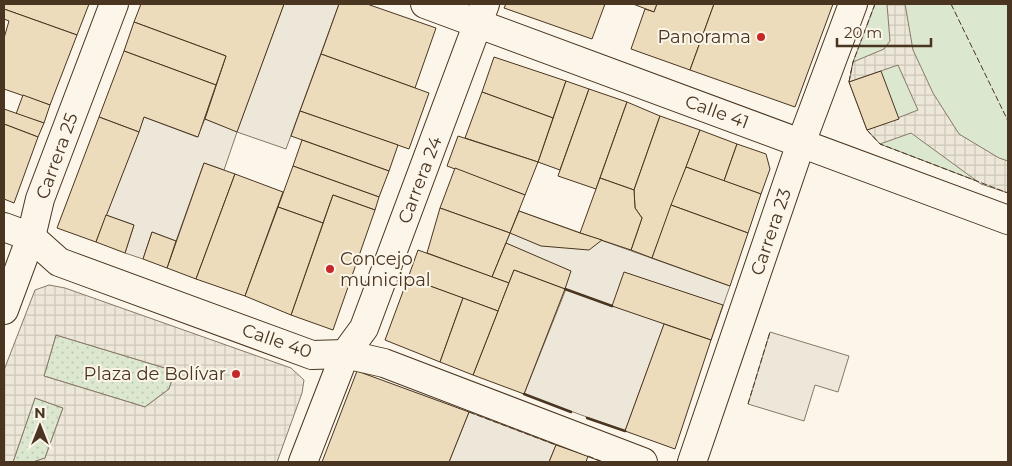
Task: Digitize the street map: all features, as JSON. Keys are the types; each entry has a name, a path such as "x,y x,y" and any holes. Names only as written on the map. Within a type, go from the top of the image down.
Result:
{"street":[{"name":"Carrera 25","path":"4,310 31,237 40,199 114,4"},
{"name":"Calle 41","path":"425,4 481,13 801,143 1008,220"},
{"name":"Carrera 23","path":"692,462 801,143 852,4"},
{"name":"Carrera 24","path":"302,462 345,354 364,328 481,13"},
{"name":"Calle 40","path":"4,227 31,237 59,262 312,355 345,354 384,363 643,462"}],"green space":[{"path":"875,4 1008,4 1008,193 880,144 867,130 849,82 853,62"},
{"path":"56,335 175,371 169,389 145,407 44,376"},
{"path":"35,398 63,408 45,458 33,462 13,462"}],"shaded area":[{"path":"284,4 339,4 286,149 237,132 224,170 204,163 176,241 152,232 143,259 125,253 134,225 106,215 144,117 197,137 205,119 237,131"},
{"path":"887,4 905,4 913,50 933,93 959,134 999,158 1008,161 1008,193 981,184 911,133 880,144 867,130 918,110 898,65 849,82 853,62 884,49 890,41"},
{"path":"519,211 730,286 711,340 664,325 625,431 524,394 566,289 514,270 506,243"},
{"name":"Plaza de Bolívar","path":"49,285 65,288 291,368 304,380 302,393 277,462 33,462 45,458 63,408 35,398 13,462 4,462 4,370 35,290","holes":["56,335 175,371 169,389 145,407 44,376"]},
{"path":"770,332 849,356 838,392 815,385 804,421 748,404"},
{"path":"469,412 556,445 549,462 449,462"}],"building":[{"path":"4,4 89,4 77,35 4,9"},
{"path":"141,4 284,4 237,132 205,119 226,56 134,22"},
{"path":"339,4 367,4 436,28 415,88 321,54"},
{"path":"506,4 605,4 592,39 504,8"},
{"path":"633,4 657,4 654,12"},
{"path":"657,4 714,4 690,70 631,49 645,9 654,12"},
{"name":"Panorama","path":"714,4 833,4 795,107 690,70"},
{"path":"4,9 77,35 50,105 4,89 4,38 9,21 4,19"},
{"path":"134,22 226,56 216,85 124,51"},
{"path":"124,51 216,85 198,137 144,117 139,132 99,117"},
{"path":"321,54 429,93 409,149 300,111"},
{"path":"494,57 566,81 553,118 482,92"},
{"path":"881,71 899,119 867,130 849,82"},
{"path":"566,81 589,89 560,170 538,162"},
{"path":"589,89 627,102 596,189 558,176"},
{"path":"482,92 553,118 538,162 465,138"},
{"path":"23,95 50,105 44,123 16,114"},
{"path":"627,102 660,116 634,190 600,178"},
{"path":"4,109 44,123 38,137 4,124"},
{"path":"300,111 398,145 389,171 291,136"},
{"path":"660,116 700,130 652,258 631,250 642,218 635,208 634,190"},
{"path":"99,117 139,132 96,242 57,228"},
{"path":"4,124 38,137 14,203 4,199"},
{"path":"700,130 737,144 724,181 686,167"},
{"path":"458,136 538,162 525,195 447,166"},
{"path":"302,140 389,171 379,197 293,166"},
{"path":"737,144 766,154 770,169 761,194 724,181"},
{"path":"204,163 235,174 196,279 167,268"},
{"path":"293,166 379,197 375,210 333,195 323,223 278,207"},
{"path":"686,167 761,194 748,233 671,205"},
{"path":"455,168 525,195 510,233 440,208"},
{"path":"235,174 283,192 245,296 196,279"},
{"path":"600,178 634,190 635,208 642,218 631,250 580,233"},
{"name":"Concejo municipal","path":"333,195 375,210 333,330 291,315"},
{"path":"671,205 748,233 730,286 652,258"},
{"path":"278,207 323,223 291,315 245,296"},
{"path":"440,208 510,233 492,277 427,253"},
{"path":"519,211 602,240 589,250 541,246 510,233"},
{"path":"106,215 134,225 125,253 96,242"},
{"path":"152,232 176,241 167,268 143,259"},
{"path":"506,243 571,271 565,289 514,270 509,283 492,277"},
{"path":"418,250 509,283 498,311 408,278"},
{"path":"514,270 565,289 524,394 473,375"},
{"path":"624,272 723,305 711,340 612,306"},
{"path":"408,278 463,298 440,362 385,340"},
{"path":"463,298 498,311 473,375 440,362"},
{"path":"664,324 711,340 675,449 625,431"},
{"path":"357,371 469,412 449,462 322,462"},
{"path":"556,445 588,456 586,462 549,462"}],"fence":[{"path":"849,82 853,62 875,4"},
{"path":"951,4 1008,121"},
{"path":"867,130 880,144 1008,193"},
{"path":"748,404 770,332"},
{"path":"469,412 556,445"},
{"path":"588,456 603,462"}],"wall":[{"path":"565,289 612,306"},
{"path":"524,394 571,412"},
{"path":"587,418 625,431"}],"place":[{"name":"Panorama","path":"761,37"},
{"name":"Concejo municipal","path":"330,269"},
{"name":"Plaza de Bolívar","path":"236,374"}]}
